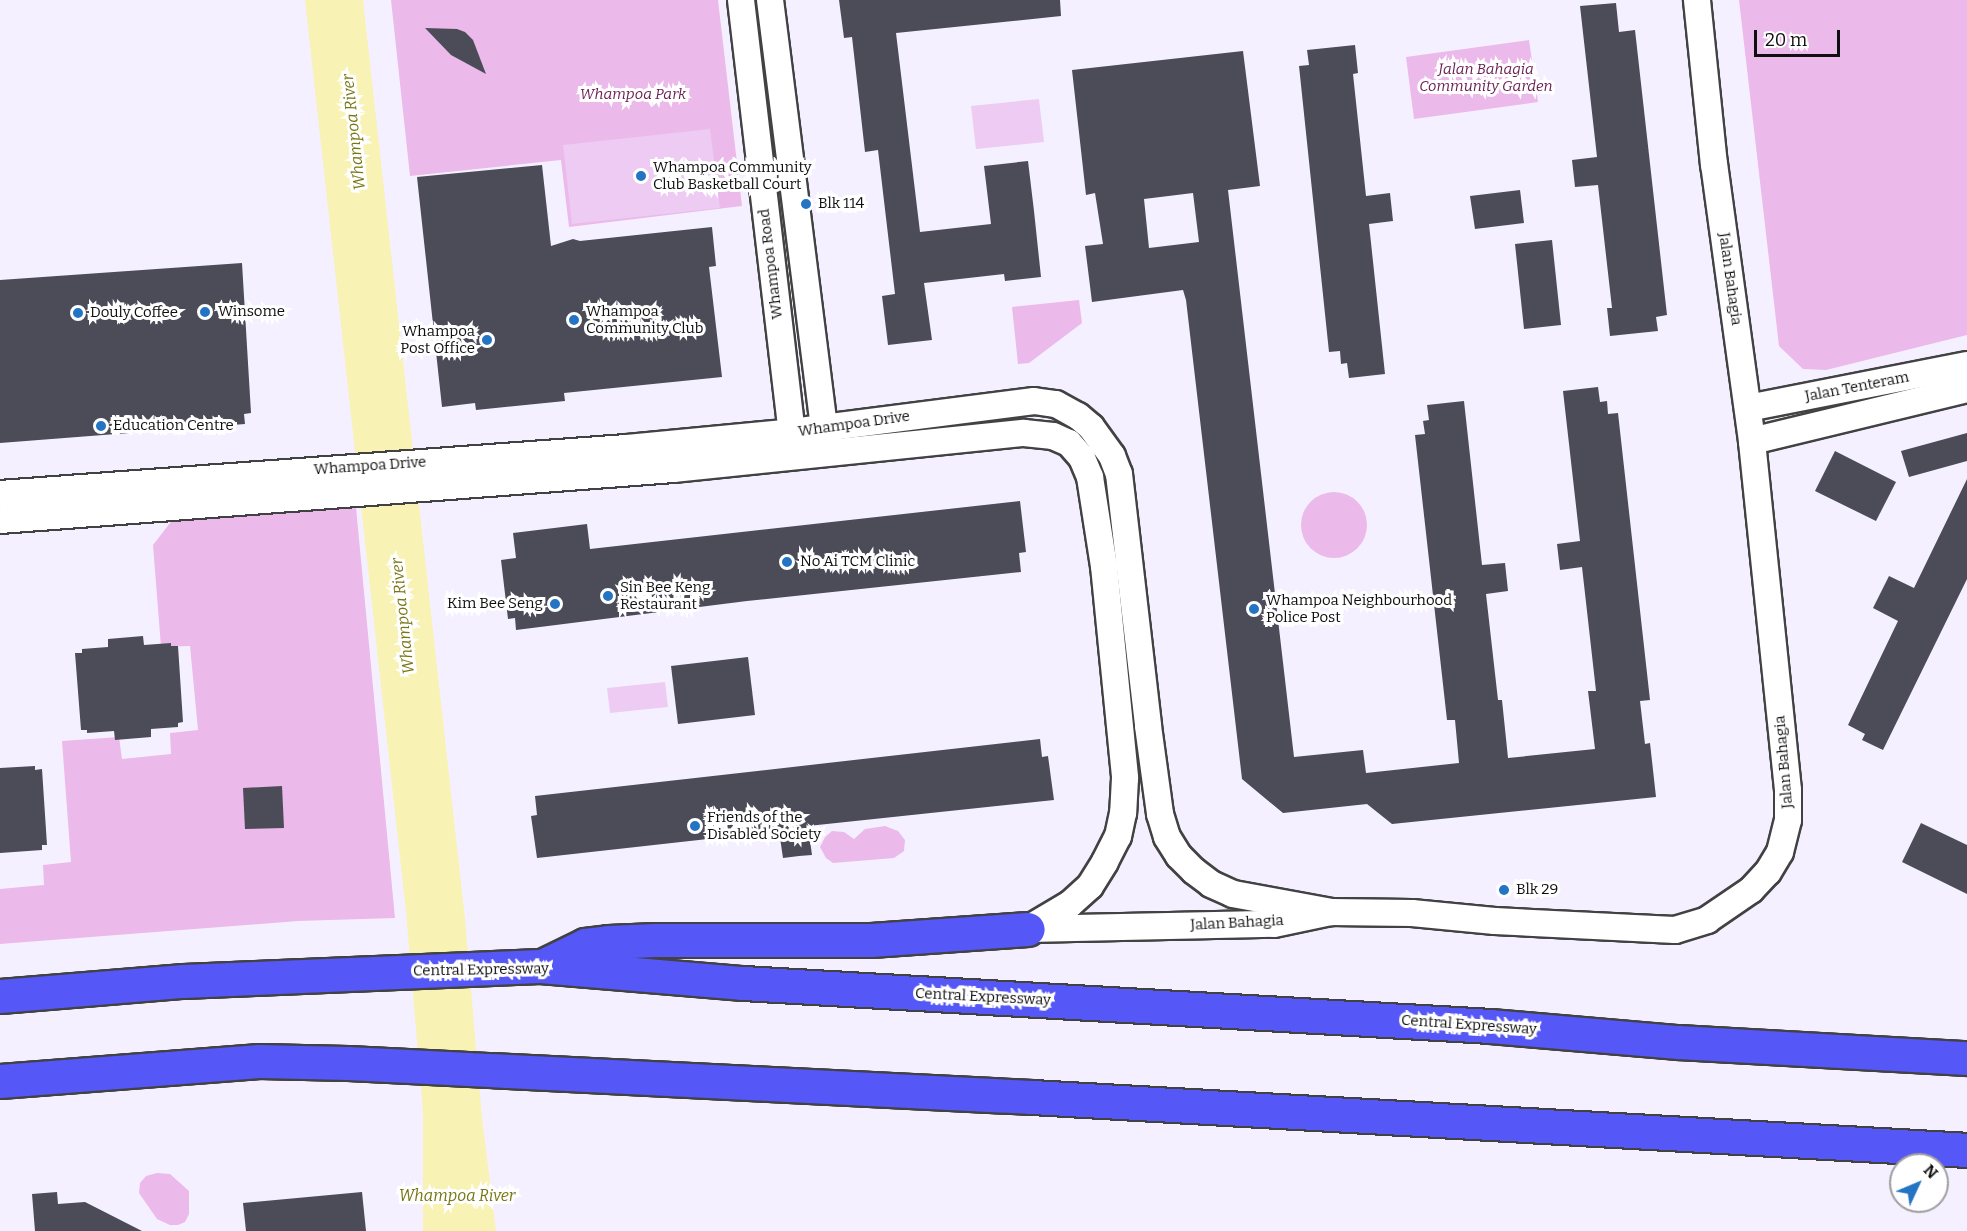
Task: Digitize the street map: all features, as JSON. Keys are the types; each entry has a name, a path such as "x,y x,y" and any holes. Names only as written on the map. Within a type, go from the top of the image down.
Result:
{"highway":[{"path":"540,966 585,945 608,942 870,940 1028,929"},
{"name":"Central Expressway","path":"0,996 183,981 540,966 743,983 1490,1026 1678,1042 1967,1058"},
{"path":"0,1081 259,1061 348,1063 518,1070 1967,1150"}],"street":[{"name":"Whampoa Road","path":"741,0 794,444"},
{"name":"Whampoa Road","path":"770,0 828,453"},
{"name":"Jalan Bahagia","path":"1028,929 1274,924 1330,912 1412,913 1496,921 1675,930 1707,920 1751,890 1768,872 1780,852 1788,820 1788,790 1752,441 1714,165 1697,0"},
{"name":"Jalan Tenteram","path":"1748,408 1967,365"},
{"name":"Jalan Tenteram","path":"1752,441 1967,389"},
{"name":"Whampoa Drive","path":"0,520 673,469 794,444 824,427 1034,401 1056,404 1091,427 1112,456 1119,474 1145,705 1160,814 1167,837 1179,856 1211,884 1233,894 1330,912"},
{"name":"Whampoa Drive","path":"0,494 454,460 794,444 828,453 1024,433 1053,436 1069,443 1082,458 1090,477 1104,566 1125,778 1123,813 1118,836 1090,886 1070,904 1028,929"}],"green space":[{"name":"Whampoa Park","path":"391,0 718,0 742,206 569,227 561,160 410,176"},
{"path":"1739,0 1967,0 1967,335 1826,370 1803,369 1779,346"},
{"name":"Jalan Bahagia Community Garden","path":"1529,40 1538,102 1414,119 1406,57"},
{"path":"1079,300 1082,323 1029,363 1018,364 1012,307"},
{"path":"1334,492 1347,495 1357,502 1364,512 1367,525 1364,538 1357,548 1347,555 1334,558 1321,555 1311,548 1304,538 1301,525 1304,512 1311,502 1321,495"},
{"path":"355,497 395,918 298,921 0,944 0,889 44,885 43,865 71,862 62,741 119,737 122,759 171,754 170,733 198,730 190,646 161,647 153,545 177,514"},
{"path":"885,826 898,831 905,840 904,851 894,858 833,863 826,858 820,847 825,837 832,831 844,832 854,839 865,829"},
{"path":"157,1173 170,1174 189,1191 189,1214 185,1222 170,1225 157,1219 139,1193 140,1183 146,1176"}],"shaded area":[{"path":"1039,99 1044,142 976,149 971,106"},
{"name":"Whampoa Community Club Basketball Court","path":"710,129 720,208 572,224 563,145"},
{"path":"665,682 668,707 610,713 607,688"}],"water":[{"name":"Whampoa River","path":"305,0 363,0 465,919 482,1118 496,1231 423,1231 423,1112 406,912"}],"building":[{"path":"839,0 1060,0 1061,16 896,33 920,232 991,224 984,166 1028,161 1034,211 1041,277 1005,281 1004,274 924,283 932,340 888,345 882,296 895,294 878,150 865,152 852,37 844,38"},
{"path":"1616,3 1619,32 1635,30 1667,315 1656,317 1658,331 1610,336 1607,308 1612,308 1598,185 1575,187 1572,160 1597,157 1580,6"},
{"path":"425,28 457,29 465,32 473,40 486,74 451,55"},
{"path":"1355,45 1358,73 1353,74 1366,196 1390,193 1393,221 1369,224 1385,374 1349,378 1347,363 1341,364 1340,351 1329,352 1299,66 1309,65 1307,50"},
{"path":"1243,51 1260,186 1228,190 1294,757 1363,750 1366,773 1459,763 1455,720 1447,720 1415,435 1425,434 1423,421 1429,420 1427,405 1464,401 1482,565 1505,563 1508,591 1486,594 1498,700 1502,700 1508,758 1595,749 1588,691 1596,691 1582,567 1560,570 1557,544 1580,541 1563,391 1598,387 1600,402 1607,401 1608,414 1618,413 1650,700 1640,701 1645,744 1650,743 1656,797 1392,824 1367,804 1283,813 1242,779 1186,300 1183,290 1092,302 1085,246 1103,244 1095,193 1086,195 1072,70","holes":["1193,193 1199,242 1149,248 1144,199"]},
{"name":"Whampoa Community Club","path":"542,165 551,246 573,239 580,241 712,227 716,266 709,267 722,377 564,393 565,401 476,410 475,403 442,407 417,177"},
{"path":"1520,190 1524,223 1475,229 1470,196"},
{"path":"1552,240 1561,325 1524,329 1515,244"},
{"path":"242,263 251,413 244,414 245,424 0,443 0,280"},
{"path":"1967,433 1967,461 1909,477 1901,451"},
{"path":"1835,451 1896,482 1876,521 1815,491"},
{"path":"1967,479 1967,579 1883,750 1862,740 1865,734 1848,725 1898,621 1873,608 1889,576 1914,588"},
{"path":"1020,501 1026,552 1019,553 1021,572 747,601 516,630 515,618 508,619 501,560 516,558 513,533 587,524 590,549"},
{"path":"143,636 144,645 171,643 171,646 178,646 183,722 178,723 178,727 151,729 151,737 115,740 114,731 87,733 87,730 81,730 75,653 82,653 82,649 108,647 108,639"},
{"path":"748,657 755,715 678,724 671,666"},
{"path":"1040,739 1042,757 1048,756 1054,800 808,826 812,855 783,858 779,831 537,858 531,816 537,815 535,796"},
{"path":"35,766 35,770 42,769 47,845 42,845 42,850 0,853 0,768"},
{"path":"282,786 284,828 245,829 243,788"},
{"path":"1921,823 1967,845 1967,894 1902,862"},
{"path":"57,1192 58,1204 85,1202 142,1231 35,1231 32,1194"},
{"path":"362,1192 366,1231 246,1231 243,1203"}],"place":[{"name":"Whampoa Community Club Basketball Court","path":"641,176"},
{"name":"Blk 114","path":"806,204"},
{"name":"Winsome","path":"205,312"},
{"name":"Douly Coffee","path":"78,313"},
{"name":"Whampoa Community Club","path":"574,320"},
{"name":"Whampoa Post Office","path":"487,340"},
{"name":"Education Centre","path":"101,426"},
{"name":"No Ai TCM Clinic","path":"787,562"},
{"name":"Sin Bee Keng Restaurant","path":"608,596"},
{"name":"Kim Bee Seng","path":"555,604"},
{"name":"Whampoa Neighbourhood Police Post","path":"1254,609"},
{"name":"Friends of the Disabled Society","path":"695,826"},
{"name":"Blk 29","path":"1504,890"}]}
